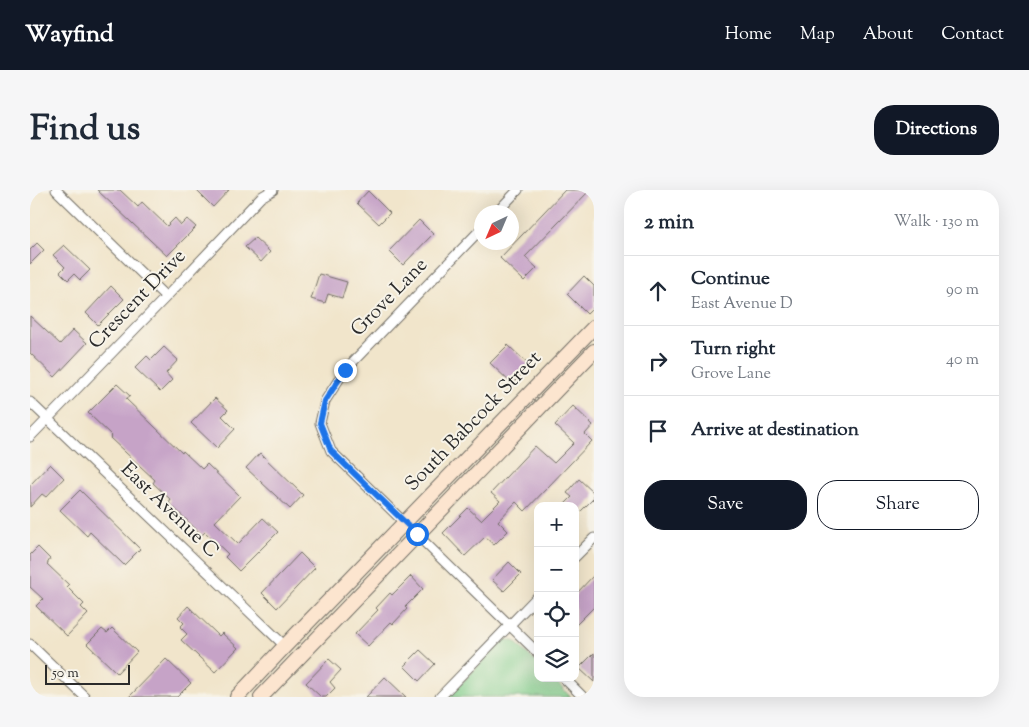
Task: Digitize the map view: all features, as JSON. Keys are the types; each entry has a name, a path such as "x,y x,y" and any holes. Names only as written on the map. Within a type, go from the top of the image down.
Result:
{"main road":[{"name":"South Babcock Street","path":"237,697 594,327"},
{"name":"South Babcock Street","path":"261,697 594,351"}],"street":[{"path":"56,190 166,297"},
{"name":"Crescent Drive","path":"30,437 166,297 261,193 272,190"},
{"path":"503,205 518,190"},
{"name":"Grove Lane","path":"405,522 331,451 320,423 325,401 345,370 474,236"},
{"name":"East Avenue C","path":"30,402 285,646"},
{"path":"405,522 534,649"},
{"path":"579,553 594,538"},
{"path":"440,697 534,600"},
{"path":"30,644 85,697"},
{"path":"568,682 583,697"}],"green space":[{"path":"504,639 514,641 534,660 534,682 556,682 571,697 448,697"}],"building":[{"path":"97,190 120,190 138,207 142,202 167,226 175,218 181,225 187,219 196,227 167,256"},
{"path":"196,190 229,190 213,207"},
{"path":"565,190 590,190 525,257 537,268 524,281 500,258 508,250 519,250 519,238"},
{"path":"368,191 390,213 379,224 357,203"},
{"path":"419,220 433,234 403,265 389,251"},
{"path":"255,238 270,252 261,262 245,247"},
{"path":"37,243 44,250 30,264 30,250"},
{"path":"64,245 90,270 80,280 74,274 68,280 60,272 65,267 53,255"},
{"path":"319,274 347,282 342,298 328,294 325,303 311,299"},
{"path":"584,276 594,286 594,307 587,314 567,294"},
{"path":"111,286 124,299 98,325 86,313"},
{"path":"30,316 60,344 73,330 87,343 55,377 30,353"},
{"path":"508,345 530,366 512,384 490,363"},
{"path":"164,347 178,360 166,373 172,380 160,392 135,368 147,356 151,360"},
{"path":"117,384 130,396 126,399 182,453 183,451 202,469 207,464 240,496 215,522 238,544 263,518 278,532 239,571 225,557 228,554 205,532 202,535 169,503 171,500 153,483 155,480 110,438 112,436 88,413"},
{"path":"215,398 228,410 222,416 235,429 217,448 191,423"},
{"path":"573,406 593,425 585,434 592,441 525,511 516,502 498,521 508,531 494,545 485,537 465,556 443,533 468,508 481,520 500,501 491,493 535,446 554,463 574,443 555,425"},
{"path":"260,453 303,495 290,509 246,468"},
{"path":"50,464 64,478 46,497 42,494 30,507 30,485"},
{"path":"579,479 594,493 594,498 579,513 579,502 567,502 572,497 567,493"},
{"path":"80,490 140,549 124,565 90,532 87,536 60,510"},
{"path":"38,547 50,559 47,564 69,585 67,587 84,604 81,607 88,614 67,636 36,606 43,599 30,587 30,555"},
{"path":"300,553 315,568 277,608 262,593"},
{"path":"509,562 521,574 504,591 492,580"},
{"path":"594,575 594,607 579,622 579,592"},
{"path":"411,576 423,589 405,607 407,609 393,624 391,622 368,646 355,634 378,610 376,608 390,593 392,595"},
{"path":"188,606 219,636 222,633 238,648 215,672 181,640 187,634 180,627 184,623 178,617"},
{"path":"112,628 137,652 117,673 87,644 102,629 107,633"},
{"path":"420,650 435,664 419,681 404,666"},
{"path":"594,653 594,682 579,668"},
{"path":"166,659 191,683 177,697 129,697"},
{"path":"329,659 341,670 330,682 335,688 326,697 321,697 306,683"},
{"path":"385,677 406,697 366,697"}],"route":[{"path":"345,370 325,401 320,423 331,451 417,534"}]}
